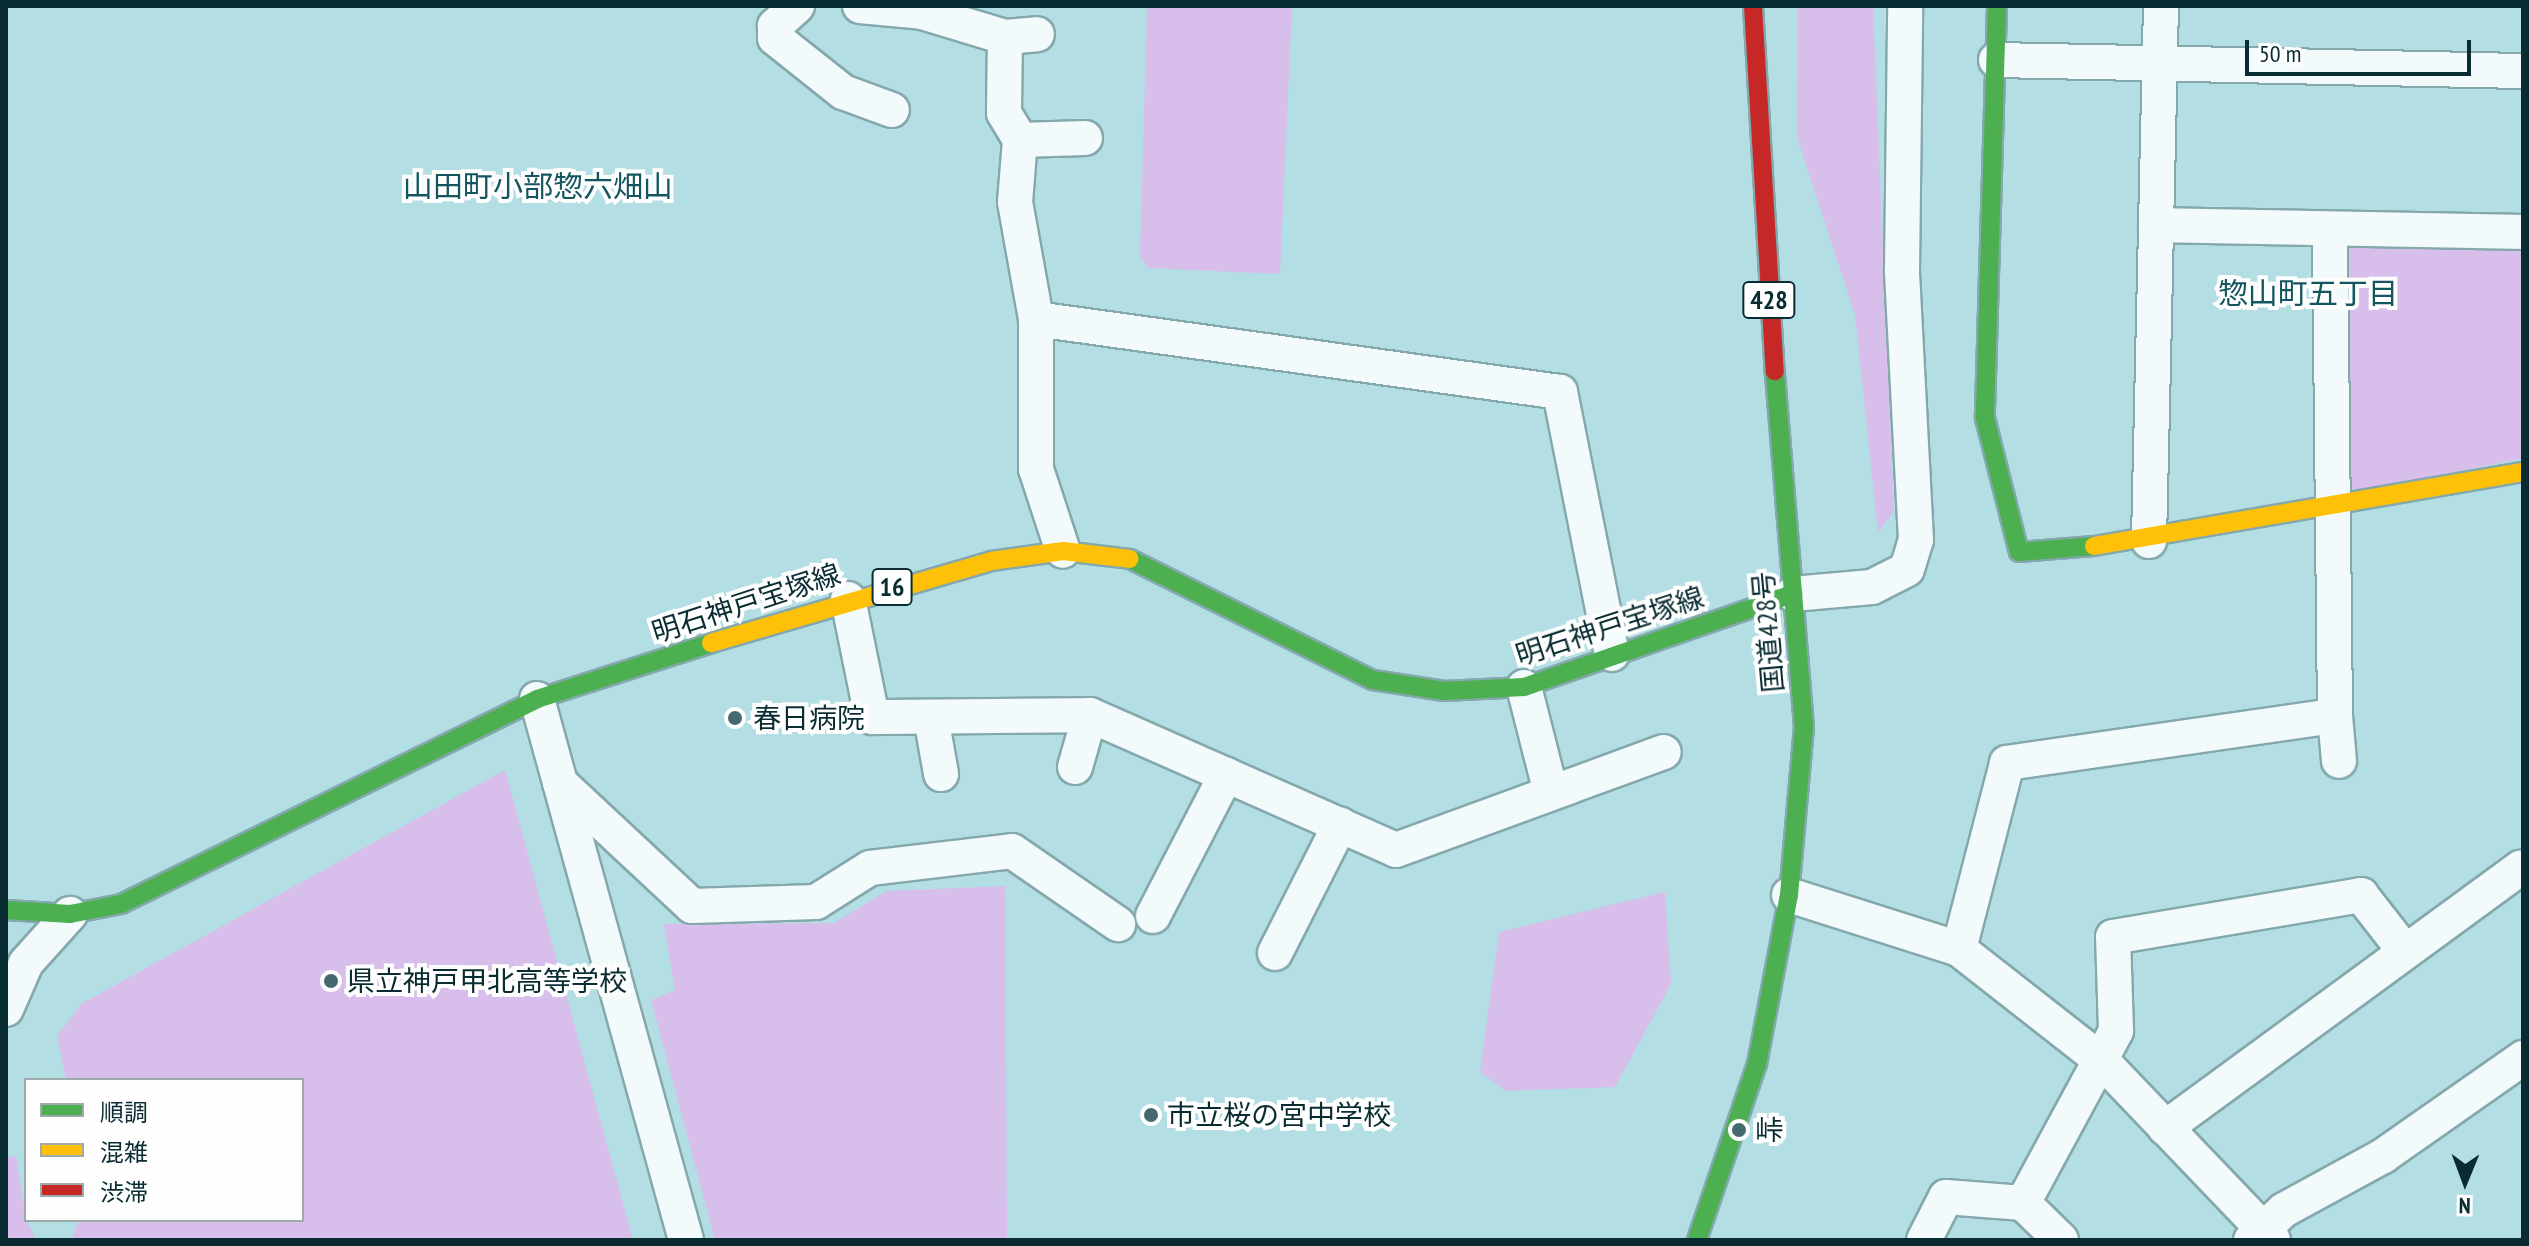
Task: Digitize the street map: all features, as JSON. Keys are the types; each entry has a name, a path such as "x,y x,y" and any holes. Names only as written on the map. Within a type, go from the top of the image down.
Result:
{"main road":[{"name":"国道428号","path":"1697,1240 1757,1064 1789,895 1804,727 1753,6"},
{"path":"1997,6 1985,418 2019,552 2149,541 2523,472"},
{"name":"明石神戸宝塚線","path":"6,910 70,914 121,904 537,699 848,599 991,561 1063,551 1134,559 1172,574 1373,680 1444,691 1524,687 1612,654 1793,594"}],"street":[{"path":"797,6 775,26 775,38 843,92 892,110"},
{"path":"860,6 922,9 1021,35 1004,113 1020,140 1015,202 1036,319 1036,469 1063,551"},
{"path":"1793,594 1872,587 1907,569 1916,540 1902,270 1905,6"},
{"path":"2149,541 2161,6"},
{"path":"1996,60 2523,71"},
{"path":"1020,140 1085,138"},
{"path":"2156,225 2523,232"},
{"path":"2330,229 2330,508 2339,761"},
{"path":"1036,319 1560,392 1612,654"},
{"path":"848,599 872,717 1090,715 1396,850 1664,752"},
{"path":"1524,687 1551,793"},
{"path":"537,699 686,1240"},
{"path":"1075,767 1090,715"},
{"path":"1959,949 2007,763 2335,716"},
{"path":"931,717 941,774"},
{"path":"1153,916 1226,775"},
{"path":"560,783 692,906 816,902 870,868 1012,851 1118,924"},
{"path":"1275,953 1340,825"},
{"path":"2165,1128 2521,867"},
{"path":"1789,895 1959,949 2103,1062 2262,1237 2523,1058"},
{"path":"2023,1203 2103,1062 2116,1031 2113,937 2361,895 2404,950"},
{"path":"6,1009 26,963 70,914"},
{"path":"1924,1240 1946,1197 2023,1203 2061,1240"}],"shaded area":[{"path":"1147,6 1292,6 1280,274 1148,268 1140,257"},
{"path":"1798,6 1873,6 1894,512 1878,532 1855,315 1797,137"},
{"path":"2356,242 2523,247 2523,458 2357,492 2339,474 2345,253"},
{"name":"県立神戸甲北高等学校","path":"505,770 633,1240 71,1240 78,1222 304,1222 304,1078 66,1078 57,1036 81,1004"},
{"path":"1005,886 1007,1240 715,1240 651,1000 675,990 664,924 834,923 887,891"},
{"path":"1665,892 1671,984 1615,1087 1506,1091 1480,1072 1499,932"},
{"path":"16,1156 24,1222 27,1222 36,1240 6,1240 6,1158"}],"traffic: fast":[{"path":"1997,6 1985,418 2019,552 2094,546"},
{"path":"1697,1240 1757,1064 1789,895 1804,727 1775,371"},
{"path":"1130,559 1373,680 1444,691 1524,687 1793,594"},
{"path":"6,910 70,914 121,904 537,699 711,643"}],"traffic: slow":[{"path":"2094,546 2523,472"},
{"path":"711,643 991,561 1063,551 1130,559"}],"traffic: jam":[{"path":"1753,6 1775,371"}],"place":[{"name":"春日病院","path":"735,718"},
{"name":"県立神戸甲北高等学校","path":"331,981"},
{"name":"市立桜の宮中学校","path":"1151,1115"},
{"name":"峠","path":"1739,1130"}],"district":[{"name":"山田町小部惣六畑山","path":"538,186"},
{"name":"惣山町五丁目","path":"2308,293"}]}
